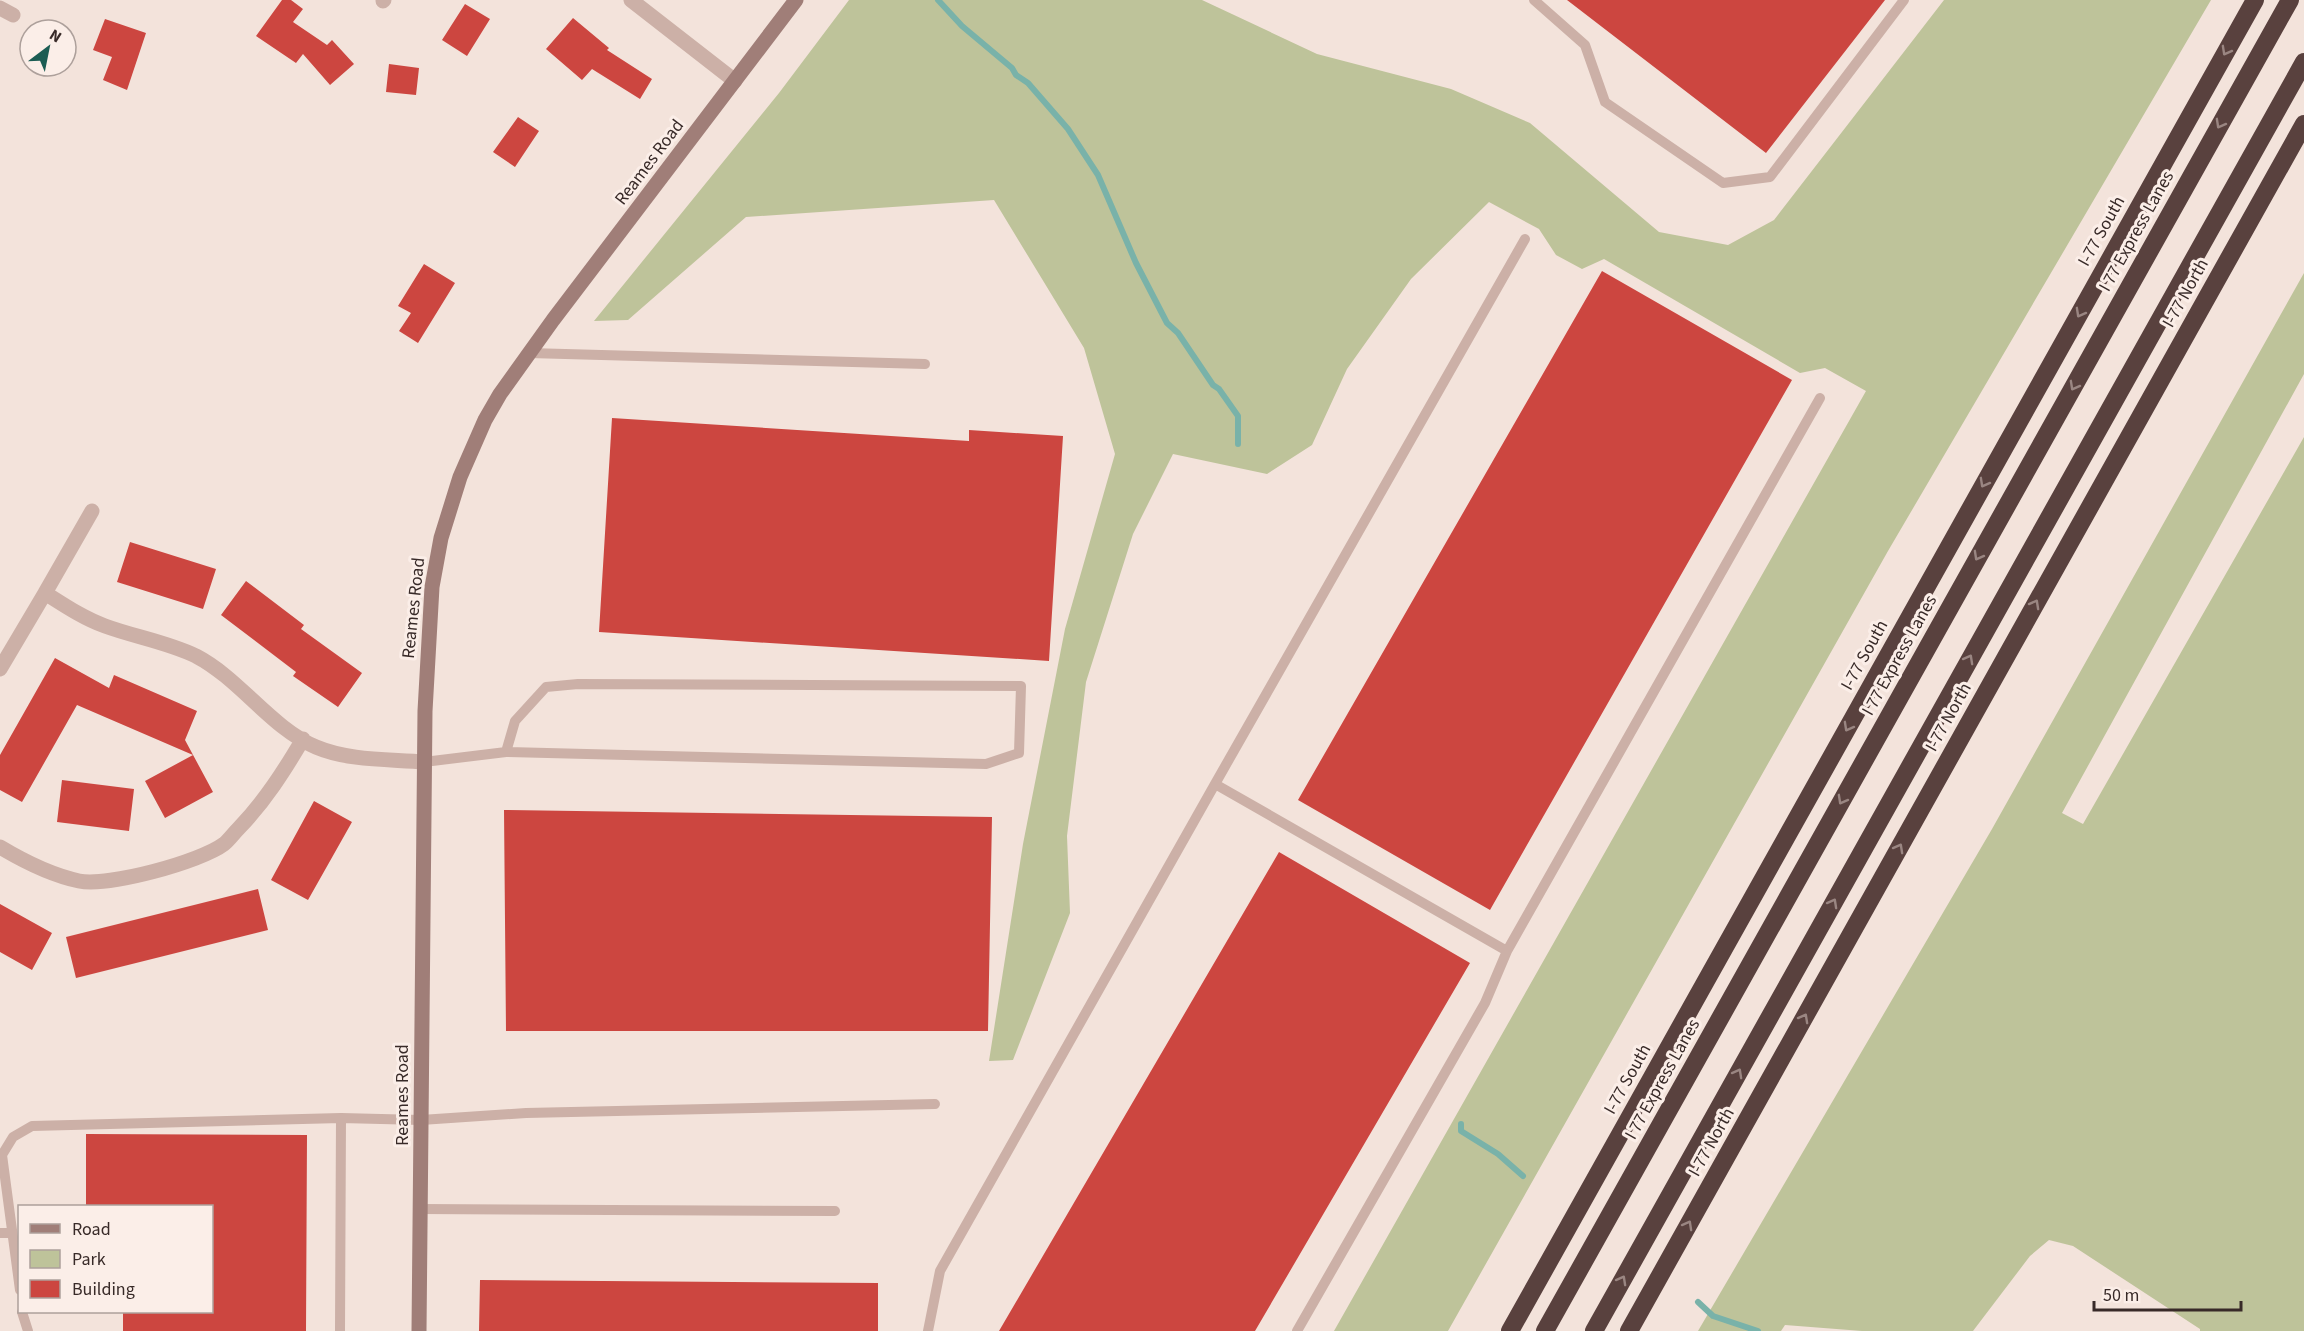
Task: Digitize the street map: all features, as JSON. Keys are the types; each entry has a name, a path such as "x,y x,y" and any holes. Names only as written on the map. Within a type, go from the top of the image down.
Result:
{"highway":[{"name":"I-77 South","path":"1510,1331 2255,0"},
{"name":"I 77 Express Lanes","path":"1545,1331 2290,0"},
{"path":"1594,1331 2304,62"},
{"name":"I-77 North","path":"1629,1331 2304,124"}],"main road":[{"name":"Reames Road","path":"419,1331 424,762 432,587 441,538 460,477 485,420 500,394 796,0"}],"street":[{"path":"631,0 735,81"},
{"path":"0,669 92,511"},
{"path":"45,593 79,615 105,626 196,656 222,672 291,732 316,747 345,755 424,762"},
{"path":"0,847 33,866 81,882 122,879 178,865 223,845 272,789 303,739"}],"lane":[{"path":"1534,0 1585,45 1605,102 1723,183 1770,177 1904,0"},
{"path":"928,1331 940,1271 1525,239"},
{"path":"529,353 925,364"},
{"path":"1297,1331 1485,1003 1507,951 1820,398"},
{"path":"424,762 506,752 986,764 1019,753 1021,686 578,684 546,687 515,722 506,752"},
{"path":"1215,784 1507,951"},
{"path":"18,1276 2,1155 13,1137 32,1126 341,1118 421,1120 526,1113 935,1104"},
{"path":"340,1331 341,1118"},
{"path":"420,1209 835,1211"},
{"path":"0,1233 12,1233"},
{"path":"23,1313 28,1331"}],"green space":[{"path":"849,0 1202,0 1317,54 1451,89 1530,123 1659,232 1728,245 1774,220 1944,0 2211,0 1888,551 1448,1331 1334,1331 1866,391 1825,368 1800,373 1604,259 1582,269 1556,255 1539,229 1489,202 1411,279 1347,369 1312,445 1267,474 1173,454 1133,534 1086,682 1067,836 1070,913 1013,1060 989,1061 1023,844 1065,629 1115,454 1084,348 994,200 746,217 628,320 594,321 779,93"},
{"path":"2304,273 2304,374 2062,813 2083,824 2304,437 2304,1331 2200,1331 2073,1246 2049,1240 2030,1256 1973,1331 1862,1331 1785,1325 1781,1331 1698,1331 1992,829"}],"building":[{"path":"282,0 291,0 303,9 293,22 327,45 332,40 354,64 330,85 303,54 296,63 256,36"},
{"path":"1567,0 1885,0 1766,153"},
{"path":"465,4 490,19 467,56 442,40"},
{"path":"573,18 609,48 607,50 652,79 640,99 592,69 582,80 546,49"},
{"path":"105,19 146,33 127,90 103,80 112,57 93,50"},
{"path":"389,64 419,68 416,95 386,92"},
{"path":"518,117 539,131 515,167 493,152"},
{"path":"424,264 455,283 418,343 399,331 411,313 398,306"},
{"path":"1602,271 1792,380 1490,910 1298,800"},
{"path":"612,418 969,441 969,430 1063,436 1049,661 599,632"},
{"path":"130,542 216,569 203,609 117,582"},
{"path":"246,581 304,625 301,629 362,673 338,707 293,676 296,672 221,615"},
{"path":"55,658 109,688 114,675 197,711 185,740 213,792 165,818 145,781 193,755 77,705 22,802 0,790 0,755"},
{"path":"62,780 134,789 129,831 57,822"},
{"path":"314,801 352,822 308,900 271,880"},
{"path":"504,810 992,817 988,1031 506,1031"},
{"path":"1279,852 1470,963 1255,1331 999,1331"},
{"path":"258,889 268,930 76,978 66,937"},
{"path":"0,904 52,933 32,970 0,952"},
{"path":"86,1134 307,1135 306,1331 123,1331 123,1313 213,1313 213,1205 86,1205"},
{"path":"480,1280 878,1283 878,1331 479,1331"}],"waterway":[{"path":"938,0 962,26 1028,83 1068,129 1098,175 1136,263 1167,323 1178,333 1213,385 1219,389 1238,416 1238,444"},
{"path":"1461,1124 1461,1131 1498,1154 1523,1176"},
{"path":"1698,1302 1713,1316 1758,1331"}]}
